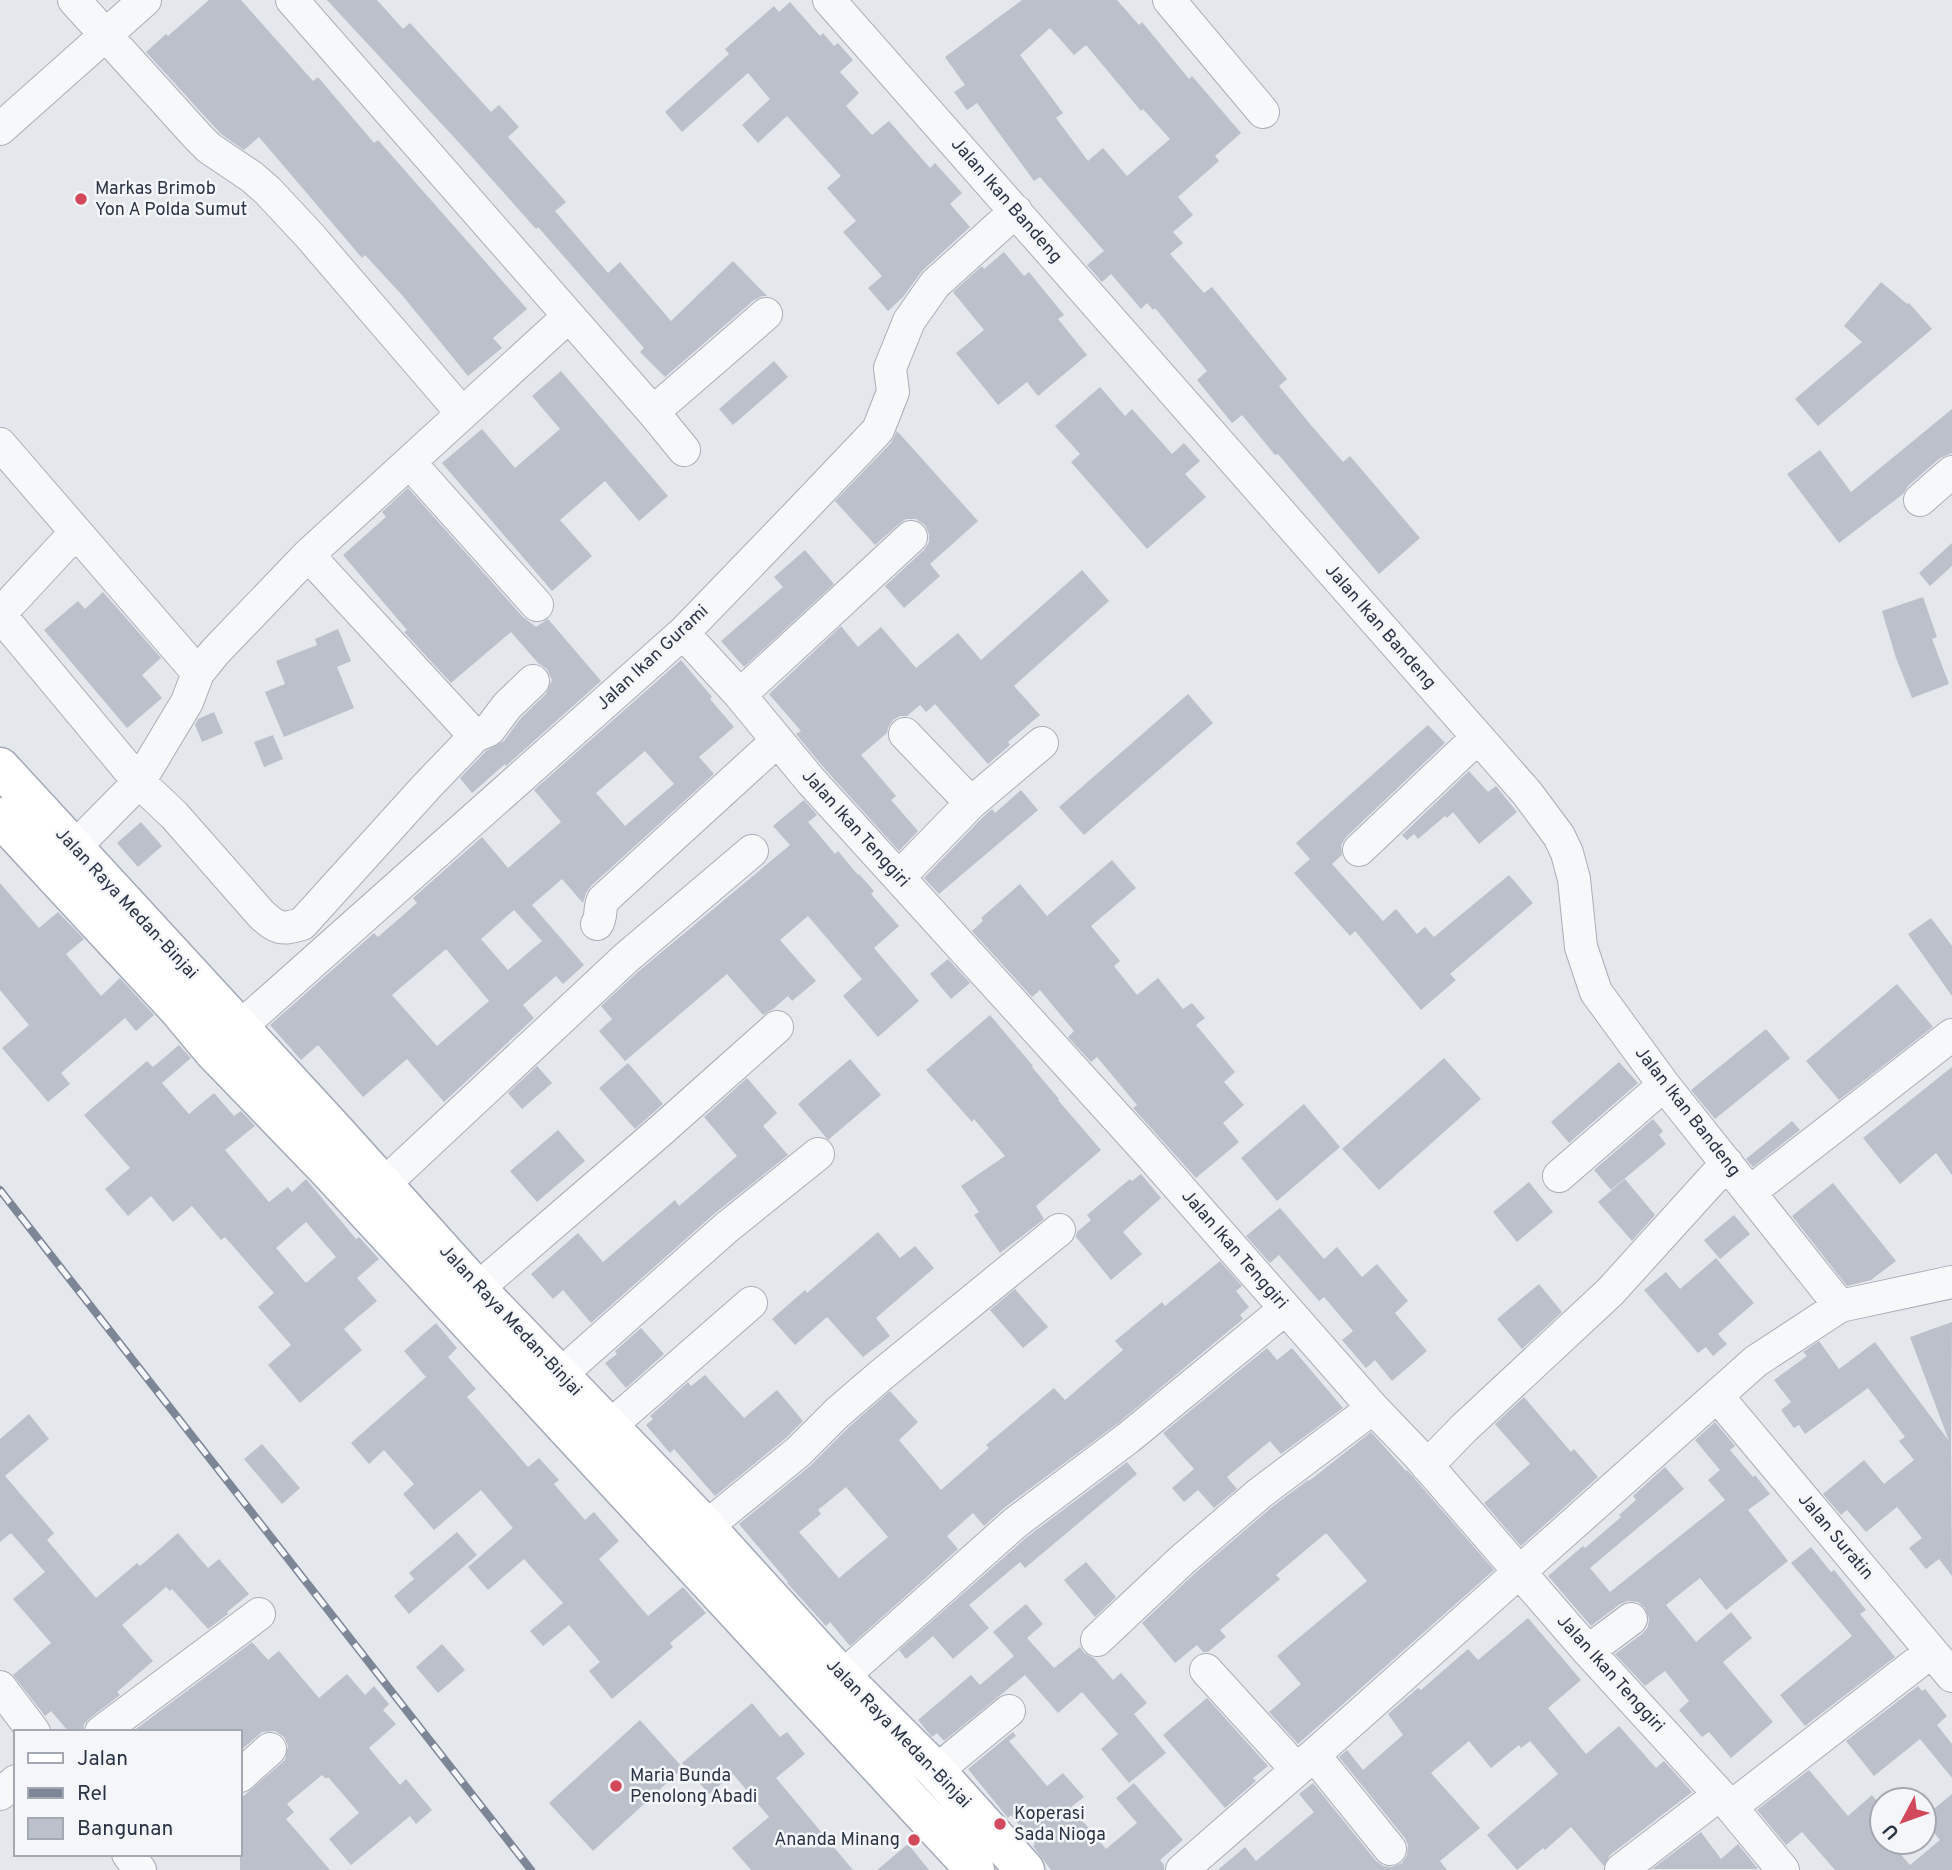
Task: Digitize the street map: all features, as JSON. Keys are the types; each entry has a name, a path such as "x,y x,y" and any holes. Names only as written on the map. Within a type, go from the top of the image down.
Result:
{"main road":[{"name":"Jalan Raya Medan-Binjai","path":"0,767 63,860 226,1039 328,1170 975,1870"},
{"name":"Jalan Raya Medan-Binjai","path":"0,817 63,860"},
{"name":"Jalan Raya Medan-Binjai","path":"226,1039 383,1185 477,1289 706,1527 842,1677 936,1771 1025,1870"}],"street":[{"path":"74,0 209,148 252,177 293,217 462,413"},
{"path":"0,129 145,0"},
{"path":"292,0 684,450"},
{"path":"1169,0 1263,112"},
{"name":"Jalan Ikan Bandeng","path":"833,1 1527,793 1559,836 1567,853 1574,880 1581,947 1596,992 1664,1085 1840,1306"},
{"name":"Jalan Ikan Gurami","path":"226,1039 683,633 878,430 893,392 890,368 909,321 935,284 1016,211"},
{"path":"653,412 766,314"},
{"path":"63,860 139,782 187,702 198,673 215,652 308,555 569,316"},
{"path":"0,444 198,673"},
{"path":"410,463 537,605"},
{"path":"1920,500 1952,471"},
{"path":"76,532 0,614 139,782 174,815 272,925 285,929 302,924 427,786 475,736 489,730 507,706 533,681"},
{"path":"740,695 911,537"},
{"path":"308,555 475,736"},
{"name":"Jalan Ikan Tenggiri","path":"683,633 740,695 811,781 1149,1153 1588,1651 1725,1801 1783,1870"},
{"path":"905,734 971,803"},
{"path":"1359,850 1477,738"},
{"path":"597,924 603,900 777,741"},
{"path":"899,877 971,803 1042,743"},
{"path":"383,1185 627,957 752,852"},
{"path":"477,1289 777,1027"},
{"path":"1750,1192 1952,1035"},
{"path":"1559,1176 1664,1085"},
{"path":"560,1375 726,1228 818,1154"},
{"path":"1427,1466 1610,1292 1727,1163"},
{"path":"706,1527 798,1451 837,1413 1059,1230"},
{"path":"1182,1870 1756,1362 1840,1306 1952,1282"},
{"path":"610,1426 751,1303"},
{"path":"842,1677 1015,1523 1128,1438 1285,1309"},
{"name":"Jalan Suratin","path":"1718,1397 1952,1676"},
{"path":"1097,1640 1182,1560 1259,1493 1373,1408"},
{"path":"104,1730 259,1614"},
{"path":"1588,1651 1631,1619"},
{"path":"1621,1870 1725,1801 1931,1652"},
{"path":"1206,1671 1305,1763 1390,1849"},
{"path":"0,1688 32,1730"},
{"path":"936,1771 1009,1711"},
{"path":"242,1774 270,1749"}],"building":[{"path":"209,0 241,0 313,81 318,77 374,143 378,140 527,309 493,338 502,348 468,376 402,295 365,255 362,258 259,137 244,150 221,134 146,52"},
{"path":"327,0 377,0 403,29 410,23 491,112 499,105 519,127 508,137 566,202 555,211 608,273 620,262 671,321 733,261 767,296 754,300 665,377 640,352 644,348 538,227 536,229"},
{"path":"1022,0 1117,0 1139,25 1142,22 1189,79 1192,76 1241,133 1215,156 1219,161 1178,197 1193,215 1173,232 1183,243 1170,254 1204,293 1212,287 1287,379 1279,386 1310,424 1343,462 1350,456 1420,538 1379,574 1242,415 1232,423 1197,380 1207,371 1155,308 1153,310 1147,303 1141,309 1111,274 1102,282 1087,265 1104,251 1040,177 1034,181 977,103 967,110 954,92 965,85 945,57","holes":["1050,28 1074,55 1086,45 1141,111 1143,109 1170,139 1127,176 1103,148 1088,161 1056,118 1063,113 1020,55"]},
{"path":"790,2 820,36 823,33 834,46 838,43 853,60 840,72 859,93 846,106 872,135 889,121 930,168 935,163 962,193 950,204 970,227 922,271 903,297 888,311 868,288 882,276 843,232 856,221 827,188 841,176 787,116 758,143 742,125 770,99 748,73 682,132 665,112 729,54 725,49 774,6 779,12"},
{"path":"1004,252 1024,276 1029,272 1064,315 1058,319 1087,355 1038,396 1027,382 998,405 956,353 984,330 953,292 982,266 984,269"},
{"path":"1881,282 1909,303 1932,329 1818,426 1795,399 1862,342 1844,326"},
{"path":"774,361 788,377 733,425 719,409"},
{"path":"561,371 668,496 639,521 605,481 560,520 592,556 552,591 442,463 482,429 515,468 560,429 532,396"},
{"path":"1100,387 1125,416 1132,409 1172,454 1184,443 1200,461 1185,474 1206,497 1147,549 1071,462 1080,454 1055,426"},
{"path":"1952,409 1952,453 1940,458 1908,486 1903,494 1839,543 1787,474 1820,450 1851,492"},
{"path":"897,431 978,521 930,564 940,576 904,608 885,586 924,550 929,542 925,525 916,519 906,519 875,545 835,501 891,443"},
{"path":"408,488 523,617 536,627 548,619 601,681 472,793 460,778 486,751 504,741 521,718 546,694 552,680 547,669 538,663 511,632 451,683 404,632 407,630 343,555 386,517 382,512"},
{"path":"1952,543 1952,566 1930,586 1919,573"},
{"path":"805,550 834,584 744,667 721,641 783,587 774,577"},
{"path":"1082,570 1109,601 1014,686 1040,715 1008,742 1010,745 988,764 935,704 926,712 920,705 907,716 893,720 887,733 861,755 896,796 891,800 918,831 899,851 796,734 801,731 769,694 841,626 858,647 881,627 916,668 958,633 981,660"},
{"path":"103,592 161,658 142,675 162,698 127,728 44,630 78,601 85,609"},
{"path":"1923,597 1937,637 1932,639 1949,684 1912,698 1882,611"},
{"path":"338,629 351,661 337,667 354,708 284,737 265,692 285,684 276,661 317,645 315,639"},
{"path":"681,660 734,727 699,757 714,774 591,886 583,903 562,879 532,905 584,965 563,984 556,976 523,1005 534,1018 444,1102 407,1059 363,1097 318,1045 301,1060 270,1025 374,933 378,937 417,903 413,898 482,837 508,868 561,822 534,790","holes":["645,751 674,784 625,826 596,793","514,910 542,941 508,970 481,939","446,949 489,1001 437,1046 392,995"]},
{"path":"1188,694 1213,723 1084,835 1059,807"},
{"path":"214,712 223,733 202,742 195,725 198,719"},
{"path":"1428,725 1445,743 1346,837 1341,845 1342,855 1332,864 1383,921 1396,909 1417,934 1425,927 1434,937 1509,875 1533,903 1450,974 1456,980 1421,1010 1355,931 1350,936 1294,873 1310,859 1296,843"},
{"path":"273,735 283,759 264,767 254,742"},
{"path":"1469,771 1488,792 1496,786 1517,812 1479,844 1453,812 1418,839 1414,834 1407,840 1402,835"},
{"path":"1021,790 1038,810 939,894 924,878 984,816 992,809 995,813"},
{"path":"804,800 817,815 808,822 835,854 838,851 874,891 871,894 899,926 874,948 919,1001 878,1037 843,996 862,979 808,916 780,940 816,981 792,1001 788,996 763,1015 727,974 625,1061 599,1031 612,1019 601,1006 790,845 773,826"},
{"path":"141,822 162,846 138,867 117,843"},
{"path":"1112,860 1136,888 1091,926 1120,961 1114,966 1137,995 1158,978 1183,1009 1192,1003 1205,1018 1196,1025 1235,1072 1224,1082 1244,1105 1223,1123 1239,1142 1196,1178 1133,1108 1137,1105 1097,1057 1091,1062 1068,1037 1074,1031 1040,990 1032,997 972,931 983,921 981,918 1020,884 1047,916"},
{"path":"0,883 39,928 58,912 84,939 66,954 101,996 120,978 154,1015 136,1031 125,1018 61,1073 70,1084 48,1102 2,1048 29,1025 0,990"},
{"path":"1931,918 1952,946 1952,996 1908,934"},
{"path":"948,959 970,983 951,999 930,974"},
{"path":"1897,984 1933,1027 1839,1100 1806,1061"},
{"path":"990,1015 1101,1150 1036,1206 1044,1219 1000,1253 974,1215 979,1212 961,1186 1005,1156 974,1119 972,1122 926,1070"},
{"path":"1766,1029 1790,1058 1715,1119 1691,1090"},
{"path":"179,1045 191,1058 162,1083 189,1114 214,1093 234,1116 241,1111 255,1126 225,1150 269,1202 288,1187 292,1192 306,1179 356,1239 359,1237 379,1259 357,1278 377,1301 344,1329 362,1350 300,1403 268,1365 291,1345 258,1307 274,1293 225,1237 221,1240 192,1206 173,1222 151,1196 128,1216 105,1189 130,1168 84,1115 147,1061 153,1067","holes":["306,1222 336,1257 306,1283 276,1248"]},
{"path":"1444,1058 1481,1099 1379,1190 1342,1149"},
{"path":"850,1059 881,1095 828,1140 798,1104"},
{"path":"1619,1062 1638,1083 1569,1143 1551,1122"},
{"path":"628,1063 663,1104 635,1129 599,1088"},
{"path":"537,1066 552,1083 522,1109 508,1093"},
{"path":"1952,1067 1952,1175 1936,1153 1900,1184 1863,1138"},
{"path":"747,1078 777,1113 763,1126 788,1155 714,1214 591,1323 563,1290 553,1299 531,1274 578,1233 603,1262 675,1200 679,1206 737,1156 704,1117"},
{"path":"1304,1104 1340,1147 1277,1201 1241,1158"},
{"path":"1653,1119 1663,1131 1659,1135 1666,1144 1611,1190 1594,1170"},
{"path":"1792,1121 1800,1130 1753,1167 1746,1159"},
{"path":"558,1130 585,1161 537,1202 510,1171"},
{"path":"1141,1174 1161,1198 1123,1232 1142,1254 1111,1280 1076,1237 1077,1232 1091,1220 1087,1215 1130,1179 1132,1181"},
{"path":"1625,1179 1655,1215 1632,1241 1598,1202"},
{"path":"1529,1182 1553,1212 1517,1242 1493,1212"},
{"path":"1833,1183 1896,1261 1871,1280 1847,1286 1792,1216"},
{"path":"1280,1208 1324,1259 1337,1247 1362,1277 1377,1264 1408,1301 1395,1313 1427,1351 1392,1381 1375,1360 1366,1368 1342,1340 1353,1331 1324,1297 1319,1301 1279,1255 1270,1263 1246,1236"},
{"path":"1734,1215 1750,1234 1720,1259 1704,1240"},
{"path":"878,1232 900,1258 915,1246 934,1268 876,1318 890,1336 863,1357 827,1317 795,1345 772,1319 805,1290 807,1293"},
{"path":"1716,1258 1754,1303 1718,1334 1727,1344 1713,1356 1706,1347 1698,1353 1644,1290 1666,1272 1680,1289"},
{"path":"1220,1261 1242,1286 1236,1291 1249,1307 1240,1315 1243,1319 1117,1424 1004,1508 984,1526 973,1513 947,1536 958,1549 850,1646 830,1622 826,1626 739,1524 810,1466 890,1391 918,1422 899,1440 941,1490 989,1448 986,1445 1054,1388 1065,1400 1123,1350 1115,1341 1162,1302 1165,1306","holes":["846,1487 888,1537 839,1578 799,1532 821,1514 818,1510"]},
{"path":"1539,1284 1562,1312 1522,1349 1497,1319"},
{"path":"1015,1289 1048,1327 1023,1348 990,1310"},
{"path":"1952,1322 1952,1576 1939,1559 1926,1569 1909,1548 1922,1538 1897,1507 1866,1532 1847,1510 1841,1515 1823,1494 1864,1460 1884,1484 1914,1460 1899,1441 1905,1437 1868,1388 1805,1434 1799,1425 1794,1428 1781,1410 1791,1402 1774,1380 1807,1356 1803,1352 1819,1341 1839,1369 1875,1342 1949,1441 1910,1337"},
{"path":"436,1323 457,1348 448,1357 476,1389 467,1397 528,1467 539,1458 559,1480 554,1484 585,1520 594,1512 619,1541 599,1559 648,1616 683,1587 706,1613 670,1643 673,1647 612,1699 589,1671 600,1662 569,1625 543,1646 530,1631 563,1603 524,1559 488,1590 468,1567 513,1528 481,1490 434,1530 403,1494 414,1484 384,1450 369,1464 351,1443 426,1377 404,1351"},
{"path":"641,1328 664,1354 626,1388 605,1363"},
{"path":"1267,1348 1277,1360 1292,1348 1343,1408 1281,1454 1270,1441 1227,1477 1237,1489 1214,1508 1198,1490 1184,1502 1172,1488 1194,1469 1163,1433"},
{"path":"705,1375 744,1418 777,1390 803,1421 715,1496 674,1449 670,1453 646,1425 653,1419 650,1416 688,1382 691,1386"},
{"path":"1524,1397 1571,1452 1574,1449 1598,1477 1521,1546 1484,1503 1530,1464 1495,1424"},
{"path":"29,1414 49,1439 5,1476 54,1533 47,1540 96,1598 137,1563 140,1566 178,1533 208,1568 219,1559 249,1594 208,1629 172,1589 170,1591 166,1587 122,1625 153,1661 117,1692 120,1695 90,1718 84,1724 83,1730 67,1730 51,1711 45,1716 13,1675 51,1643 13,1599 45,1572 11,1533 0,1542 0,1439"},
{"path":"1715,1422 1735,1446 1730,1450 1770,1494 1748,1510 1788,1561 1726,1610 1700,1578 1666,1605 1696,1642 1731,1612 1752,1638 1723,1662 1773,1722 1731,1758 1709,1732 1702,1737 1679,1710 1689,1701 1665,1671 1645,1686 1615,1654 1648,1627 1649,1618 1645,1608 1638,1602 1628,1601 1591,1626 1548,1576 1621,1517 1619,1515 1636,1500 1633,1496 1665,1467 1684,1489 1590,1568 1610,1592 1725,1500 1708,1480 1720,1470 1695,1440"},
{"path":"1371,1432 1494,1570 1298,1744 1269,1712 1301,1684 1277,1656 1367,1581 1326,1533 1276,1575 1280,1579 1220,1630 1226,1637 1208,1652 1203,1652 1197,1645 1175,1663 1142,1623 1272,1507"},
{"path":"262,1444 300,1488 282,1504 244,1459"},
{"path":"1127,1462 1137,1474 1025,1568 1020,1562 969,1605 989,1628 953,1659 933,1636 906,1659 899,1650 1027,1537"},
{"path":"457,1532 477,1555 409,1614 394,1596 414,1579 409,1573"},
{"path":"1811,1547 1831,1572 1834,1570 1866,1610 1860,1614 1895,1657 1805,1726 1780,1695 1852,1636 1791,1563"},
{"path":"1086,1562 1116,1597 1095,1617 1064,1580"},
{"path":"1026,1604 1043,1624 1027,1638 1054,1668 1080,1647 1084,1653 1094,1658 1113,1680 1121,1673 1147,1703 1134,1714 1166,1753 1129,1783 1101,1749 1118,1734 1082,1692 1058,1713 1025,1675 944,1741 937,1733 932,1737 918,1720 971,1675 980,1685 1014,1656 993,1632"},
{"path":"1528,1618 1581,1680 1548,1708 1586,1754 1619,1726 1656,1768 1664,1761 1692,1792 1610,1855 1604,1866 1571,1827 1517,1870 1487,1835 1558,1774 1530,1741 1521,1748 1519,1745 1491,1768 1469,1741 1431,1773 1480,1828 1440,1861 1447,1870 1218,1870 1245,1847 1256,1861 1314,1812 1299,1794 1313,1783 1376,1861 1383,1866 1392,1867 1402,1863 1407,1855 1408,1845 1405,1838 1339,1757 1347,1750 1363,1770 1403,1735 1388,1714 1418,1688 1421,1690 1468,1649 1478,1660"},
{"path":"252,1642 268,1660 279,1651 319,1698 347,1674 365,1695 374,1686 389,1704 383,1710 396,1724 369,1748 400,1785 406,1779 432,1810 416,1824 410,1816 351,1865 329,1839 359,1813 328,1777 326,1779 322,1775 287,1804 294,1812 286,1819 330,1870 240,1870 242,1797 285,1760 288,1746 284,1737 275,1731 262,1732 242,1749 242,1730 135,1730"},
{"path":"442,1644 465,1670 438,1693 416,1667"},
{"path":"1918,1686 1922,1691 1925,1689 1947,1716 1937,1725 1952,1744 1952,1778 1920,1739 1874,1776 1846,1741"},
{"path":"1207,1698 1268,1766 1253,1778 1256,1781 1225,1808 1163,1735"},
{"path":"752,1703 780,1737 787,1732 805,1754 776,1778 853,1870 751,1870 732,1848 769,1817 733,1774 709,1794 682,1763"},
{"name":"Maria Bunda Penolong Abadi","path":"640,1720 683,1768 593,1851 549,1803"},
{"path":"1013,1732 1016,1736 1009,1741 1047,1786 1063,1773 1084,1797 1071,1807 1106,1849 1137,1823 1116,1798 1134,1783 1183,1840 1160,1860 1164,1870 1051,1870 1033,1846 1035,1844 1011,1815 1008,1818 968,1769"},
{"path":"1809,1770 1848,1816 1868,1798 1868,1856 1902,1856 1910,1865 1921,1856 1938,1856 1938,1806 1952,1794 1952,1870 1835,1870 1802,1832 1786,1845 1757,1810"},
{"path":"1701,1832 1721,1859 1738,1844 1758,1869 1652,1869"},
{"path":"908,1844 929,1870 877,1870"}],"railway":[{"path":"0,1190 531,1870"}],"place":[{"name":"Markas Brimob Yon A Polda Sumut","path":"81,199"},
{"name":"Maria Bunda Penolong Abadi","path":"616,1786"},
{"name":"Koperasi Sada Nioga","path":"1000,1824"},
{"name":"Ananda Minang","path":"914,1840"}]}
